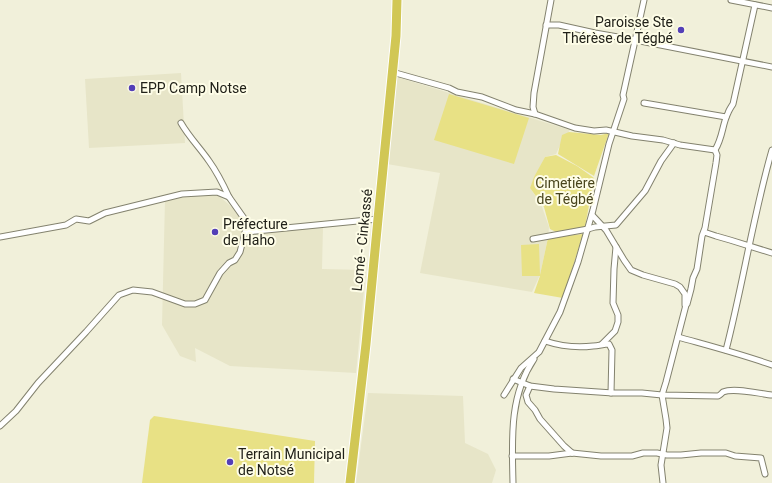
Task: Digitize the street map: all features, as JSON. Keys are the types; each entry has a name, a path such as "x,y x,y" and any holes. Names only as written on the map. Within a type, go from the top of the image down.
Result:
{"highway":[{"name":"Lomé - Cinkassé","path":"350,483 366,344 396,36 397,0"}],"street":[{"path":"536,114 533,107 551,0"},
{"path":"513,483 512,456 516,403 521,382 560,312 578,262 592,215 612,131 624,99 623,95 644,0"},
{"path":"731,0 772,8"},
{"path":"663,483 661,465 667,428 662,395 693,278 697,269 716,163 717,155 715,150 719,143 726,117 733,104 755,5"},
{"path":"546,25 559,25 595,34 635,40 772,67"},
{"path":"392,72 449,88 457,92 482,97 516,110 536,114 575,128 594,131 606,130 632,136 663,140 715,150"},
{"path":"644,103 726,117"},
{"path":"181,123 186,132 210,162 229,197 253,231"},
{"path":"533,239 588,230 595,227 616,225 645,191 661,161 674,143"},
{"path":"726,350 772,150"},
{"path":"0,237 66,225 76,219 89,221 105,213 182,194 218,192 229,197"},
{"path":"592,215 606,230 631,270 680,287 685,294 686,305"},
{"path":"0,426 16,411 38,383 119,295 133,290 152,292 185,304 195,304 205,300 220,273 229,262 235,260 240,252 245,232 378,219"},
{"path":"704,232 772,253"},
{"path":"602,344 615,331 618,322 618,315 614,303 616,246"},
{"path":"678,337 726,350 772,365"},
{"path":"545,341 555,345 568,346 594,346 609,344 612,350 611,393"},
{"path":"504,394 521,368 539,352"},
{"path":"513,379 530,386 611,393 718,396 723,392 746,391 772,395"},
{"path":"530,386 526,395 528,402 545,425 572,453"},
{"path":"512,456 549,456 572,453 608,456 632,456 650,453 681,455 694,453 726,454 761,458 765,474"}],"shaded area":[{"path":"181,73 185,143 89,148 85,79"},
{"path":"397,77 570,130 561,143 556,154 545,157 530,188 541,204 549,227 540,275 532,292 420,273 440,173 387,164"},
{"path":"184,195 218,195 235,210 248,228 261,233 323,227 322,269 366,270 356,373 230,366 195,348 196,362 180,356 162,325 165,200"},
{"path":"368,393 463,396 465,443 488,454 496,470 492,483 356,483"}],"green space":[{"path":"449,94 529,118 514,164 434,140"},
{"path":"569,132 601,135 609,133 594,176 558,154 562,135"},
{"name":"Cimetière de Tégbé","path":"556,155 577,166 594,178 585,227 556,232 550,229 544,207 530,188 545,157"},
{"path":"583,234 563,298 534,293 540,276 522,276 521,245 539,244 540,275 548,238"},
{"name":"Terrain Municipal de Notsé","path":"154,416 315,441 314,483 142,483 150,420"}],"place":[{"name":"Paroisse Ste Thérèse de Tégbé","path":"681,30"},
{"name":"EPP Camp Notse","path":"132,88"},
{"name":"Préfecture de Haho","path":"215,232"},
{"name":"Terrain Municipal de Notsé","path":"230,462"}]}
